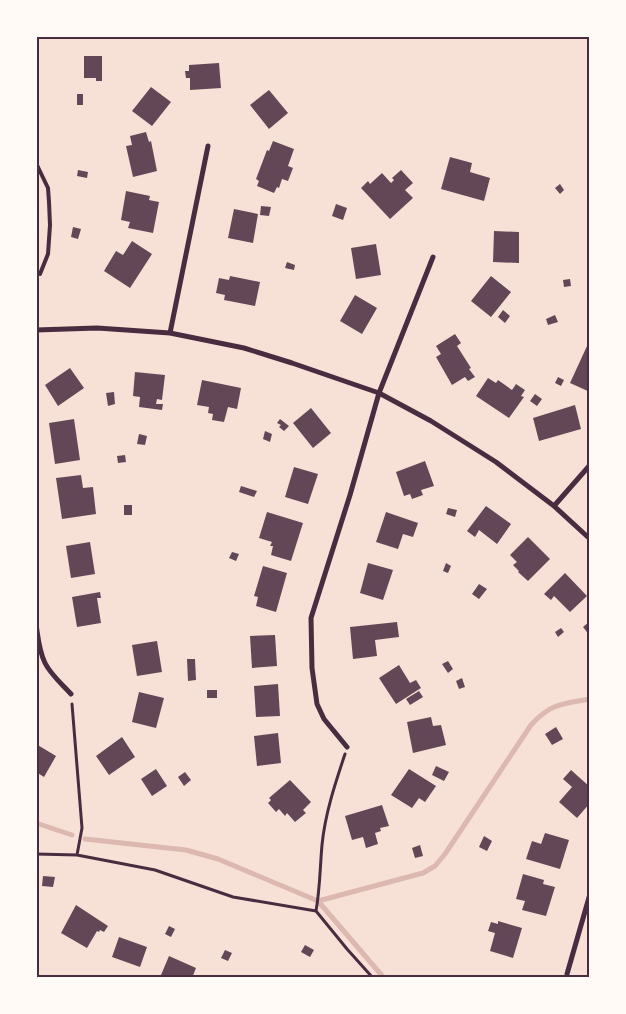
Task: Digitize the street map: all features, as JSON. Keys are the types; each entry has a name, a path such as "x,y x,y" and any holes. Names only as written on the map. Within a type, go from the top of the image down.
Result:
{"street":[{"path":"170,333 208,146"},
{"path":"347,747 324,719 317,704 312,668 311,618 350,495 379,393 433,257"},
{"path":"36,330 96,328 170,333 244,348 379,393 431,421 518,477 554,506 590,539"},
{"path":"554,506 590,465"},
{"path":"36,624 41,652 46,664 71,694"},
{"path":"567,974 590,894"}],"lane":[{"path":"36,163 48,188 50,225 48,254 40,274"}],"path":[{"path":"71,694 82,828 77,855"},
{"path":"316,911 322,844 332,794 347,747"},
{"path":"36,854 77,855 155,870 233,897 316,911 373,978"}],"building":[{"path":"84,56 102,56 102,81 96,81 96,78 84,78"},
{"path":"219,63 221,88 190,90 190,78 186,78 185,71 189,71 189,65"},
{"path":"151,87 171,102 152,126 132,111"},
{"path":"269,90 288,113 269,129 250,105"},
{"path":"77,94 83,94 83,105 77,105"},
{"path":"146,132 149,142 151,141 157,171 133,177 126,146 132,145 130,136"},
{"path":"273,141 294,149 288,166 293,168 288,181 282,179 279,188 277,187 274,193 257,186 259,181 256,179 267,150 269,151"},
{"path":"450,157 472,163 470,172 490,178 484,201 441,189"},
{"path":"78,170 88,172 87,178 77,176"},
{"path":"401,170 413,183 405,190 413,198 390,219 361,188 368,181 370,184 382,173 391,183 394,180 392,178"},
{"path":"560,184 564,190 560,194 555,188"},
{"path":"126,191 150,196 149,200 159,202 153,233 128,228 130,222 121,220"},
{"path":"336,204 347,208 343,220 332,216"},
{"path":"261,206 271,207 269,216 260,215"},
{"path":"234,209 258,214 253,243 228,238"},
{"path":"73,227 81,229 78,239 71,237"},
{"path":"494,231 519,232 519,263 493,262"},
{"path":"132,241 152,254 130,288 104,271 116,251 123,255"},
{"path":"376,244 381,275 356,279 351,248"},
{"path":"287,262 295,265 294,270 285,268"},
{"path":"230,276 260,282 255,306 224,300 225,295 216,293 219,278 229,280"},
{"path":"491,276 511,292 491,317 471,301"},
{"path":"570,279 571,286 564,287 563,280"},
{"path":"355,295 377,308 362,334 340,321"},
{"path":"503,310 510,316 505,323 498,317"},
{"path":"555,315 558,322 548,325 546,319"},
{"path":"455,334 461,343 457,346 475,377 468,381 465,377 452,385 436,357 441,354 436,346"},
{"path":"587,346 590,347 590,392 570,383"},
{"path":"70,368 84,388 58,406 45,385"},
{"path":"135,372 165,375 162,400 157,399 156,404 163,404 162,410 139,407 140,397 133,396"},
{"path":"558,377 564,380 561,386 555,383"},
{"path":"488,378 496,383 498,380 512,390 516,384 525,390 521,396 524,397 509,418 476,396"},
{"path":"202,380 241,388 237,409 228,407 224,422 212,420 213,414 208,413 209,407 197,405"},
{"path":"114,392 115,404 108,406 106,393"},
{"path":"535,394 542,399 537,406 530,401"},
{"path":"575,405 581,429 539,441 533,418"},
{"path":"311,408 331,433 313,448 293,423"},
{"path":"74,419 80,460 55,464 49,423"},
{"path":"280,419 289,426 284,431 279,427 281,425 277,423"},
{"path":"265,431 272,434 270,442 263,439"},
{"path":"139,434 147,436 145,445 137,444"},
{"path":"125,455 126,462 118,463 117,456"},
{"path":"425,461 434,486 421,490 423,495 412,499 410,494 404,496 396,472"},
{"path":"294,467 318,474 308,504 285,497"},
{"path":"81,475 83,488 93,487 96,514 62,519 56,478"},
{"path":"241,486 257,491 254,497 239,492"},
{"path":"124,505 132,505 132,515 124,515"},
{"path":"486,506 511,524 497,544 479,530 475,537 467,531"},
{"path":"448,508 457,510 455,517 446,514"},
{"path":"267,512 303,523 291,561 271,555 273,546 270,546 272,542 259,538"},
{"path":"386,512 418,523 413,537 403,534 398,549 376,542"},
{"path":"528,537 550,559 528,581 513,565 517,562 510,555"},
{"path":"90,542 95,574 71,578 66,546"},
{"path":"232,552 239,554 236,561 229,558"},
{"path":"368,563 393,570 383,600 360,593"},
{"path":"446,563 451,566 448,573 443,571"},
{"path":"263,566 287,573 276,612 256,606 258,597 254,596"},
{"path":"565,573 587,596 570,612 554,596 551,600 544,594"},
{"path":"479,584 487,589 479,599 472,594"},
{"path":"100,592 101,598 97,598 101,623 77,627 72,597"},
{"path":"590,621 590,636 583,627"},
{"path":"397,622 399,637 375,640 377,656 353,659 350,627"},
{"path":"561,628 564,632 558,637 555,632"},
{"path":"275,635 277,666 252,668 250,636"},
{"path":"157,641 162,672 137,676 132,645"},
{"path":"187,659 195,659 196,680 188,681"},
{"path":"448,661 453,669 448,673 442,664"},
{"path":"399,665 410,683 416,680 421,688 396,704 379,678"},
{"path":"462,678 465,687 459,689 456,681"},
{"path":"278,684 280,716 256,717 254,686"},
{"path":"207,690 217,690 217,698 207,698"},
{"path":"419,691 423,697 410,705 406,699"},
{"path":"139,692 164,698 156,728 132,722"},
{"path":"431,717 433,726 441,725 446,745 413,753 407,722"},
{"path":"556,727 563,739 552,745 545,734"},
{"path":"278,733 281,763 257,766 254,736"},
{"path":"122,737 135,757 109,775 96,756"},
{"path":"36,744 56,756 44,777 36,772"},
{"path":"436,766 449,772 444,781 432,775"},
{"path":"156,769 167,786 152,796 141,779"},
{"path":"409,769 436,786 425,802 419,798 412,808 391,795"},
{"path":"571,770 590,787 590,803 577,818 559,802 572,787 563,779"},
{"path":"185,772 191,780 184,786 178,777"},
{"path":"290,780 311,802 303,810 306,813 295,822 287,813 285,816 279,809 276,812 268,803 271,800 269,798"},
{"path":"382,805 389,826 380,828 381,831 375,833 378,844 366,848 363,837 352,840 345,816"},
{"path":"545,833 569,840 560,869 526,859 532,841 541,844"},
{"path":"484,836 492,841 487,851 479,847"},
{"path":"420,845 423,856 415,858 412,848"},
{"path":"523,874 544,880 543,884 555,887 546,916 522,910 525,901 516,899"},
{"path":"43,876 55,877 53,887 42,886"},
{"path":"76,905 108,926 104,932 97,931 87,948 61,933"},
{"path":"498,921 522,928 513,958 490,951 495,933 488,931 491,922 498,924"},
{"path":"169,926 175,929 171,937 165,934"},
{"path":"119,937 147,947 140,967 112,957"},
{"path":"305,945 314,950 310,957 301,952"},
{"path":"225,950 232,953 228,961 221,958"},
{"path":"169,956 196,968 192,978 168,978 161,975"}],"waterway":[{"path":"318,901 423,873 435,866 445,854 531,725 551,708 590,699"},
{"path":"36,823 72,835"},
{"path":"85,839 186,850 218,859 318,901 384,978"}]}
